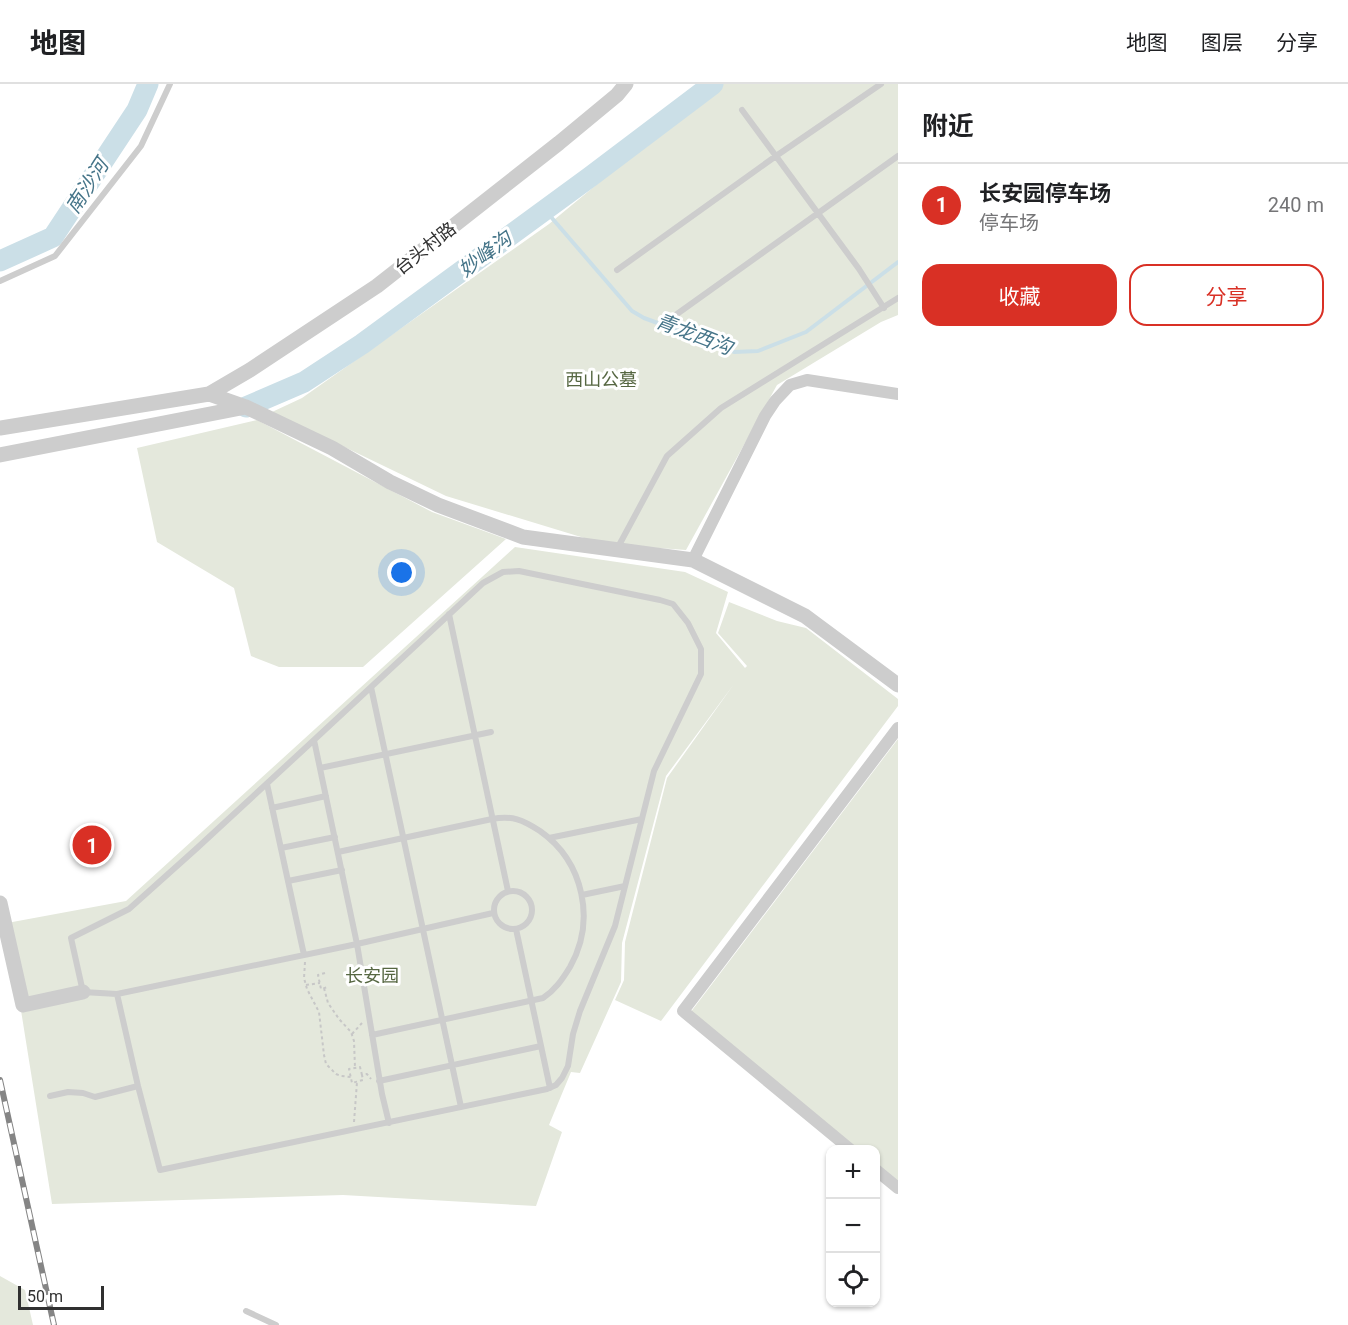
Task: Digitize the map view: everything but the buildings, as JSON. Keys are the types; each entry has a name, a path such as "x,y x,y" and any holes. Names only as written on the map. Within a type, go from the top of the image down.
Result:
{"street":[{"name":"台头村路","path":"209,394 250,370 377,286 559,143 617,95 626,84"},
{"path":"693,561 765,416 790,385 807,380 898,394"},
{"path":"0,428 209,394 246,407 332,448 390,482 438,505 523,537 693,561 805,616 898,685"},
{"path":"0,455 246,407"},
{"path":"846,1145 683,1011 898,728"},
{"path":"0,903 23,1005 83,992"},
{"path":"880,1173 898,1188"}],"lane":[{"path":"0,281 55,256 141,146 170,84"},
{"path":"617,270 881,84"},
{"path":"742,110 866,279 884,308"},
{"path":"677,314 898,156"},
{"path":"616,550 667,456 721,408 898,298"},
{"path":"117,994 160,1170 389,1123 556,1085 568,1066 573,1034 580,1011 615,926 654,771 701,674 701,650 688,624 673,603 519,571 503,572 483,583 129,909 71,938 83,992 117,994 493,914"},
{"path":"449,614 508,891"},
{"path":"371,687 461,1107"},
{"path":"320,768 491,732"},
{"path":"314,740 357,944 389,1123"},
{"path":"267,784 304,955"},
{"path":"272,808 326,796"},
{"path":"338,852 492,819 512,817 549,838 562,852 580,885 584,903 584,922 576,957 552,992 543,998 372,1035"},
{"path":"549,838 642,819"},
{"path":"281,848 335,837"},
{"path":"288,881 342,870"},
{"path":"582,895 625,886"},
{"path":"508,891 522,893 527,897 532,909 524,926 516,929 505,928 493,914 495,901 508,891"},
{"path":"516,929 550,1088"},
{"path":"380,1081 541,1046"},
{"path":"50,1096 68,1092 83,1093 94,1097 138,1086"},
{"path":"246,1311 276,1325"}],"path":[{"path":"304,955 304,978 319,1012 326,1064 336,1074 351,1077"},
{"path":"325,973 318,975 321,989 328,987"},
{"path":"306,985 320,982"},
{"path":"324,988 328,1003 352,1035 355,1068"},
{"path":"352,1035 369,1017"},
{"path":"360,1067 363,1080 352,1083 351,1077 349,1070 360,1067"},
{"path":"362,1075 367,1074 370,1079 380,1081"},
{"path":"352,1130 357,1082"}],"green space":[{"name":"西山公墓","path":"718,84 898,84 898,315 881,322 777,385 686,550 604,544 446,496 272,412 302,398 549,224"},
{"path":"257,420 432,512 506,539 363,667 279,667 251,656 234,588 157,542 137,448"},
{"name":"长安园","path":"515,547 685,572 728,592 716,633 745,668 747,666 718,633 729,602 777,621 806,628 898,699 898,706 661,1021 615,1000 624,980 625,942 667,778 734,684 666,776 622,943 621,982 580,1073 571,1072 549,1125 562,1132 536,1206 343,1195 52,1204 7,923 126,901"},
{"path":"898,739 898,1184 880,1169 880,1145 851,1145 690,1013"},
{"path":"0,1276 25,1290 33,1325 0,1325"}],"waterway":[{"name":"南沙河","path":"0,261 53,237 137,110 148,84"},
{"name":"妙峰沟","path":"246,407 304,382 362,344 713,84"},
{"name":"青龙西沟","path":"545,210 632,311 644,318 734,352 758,351 806,332 898,262"}],"railway":[{"path":"0,1080 54,1325"}],"place":[{"name":"长安园停车场","path":"92,845"}]}
